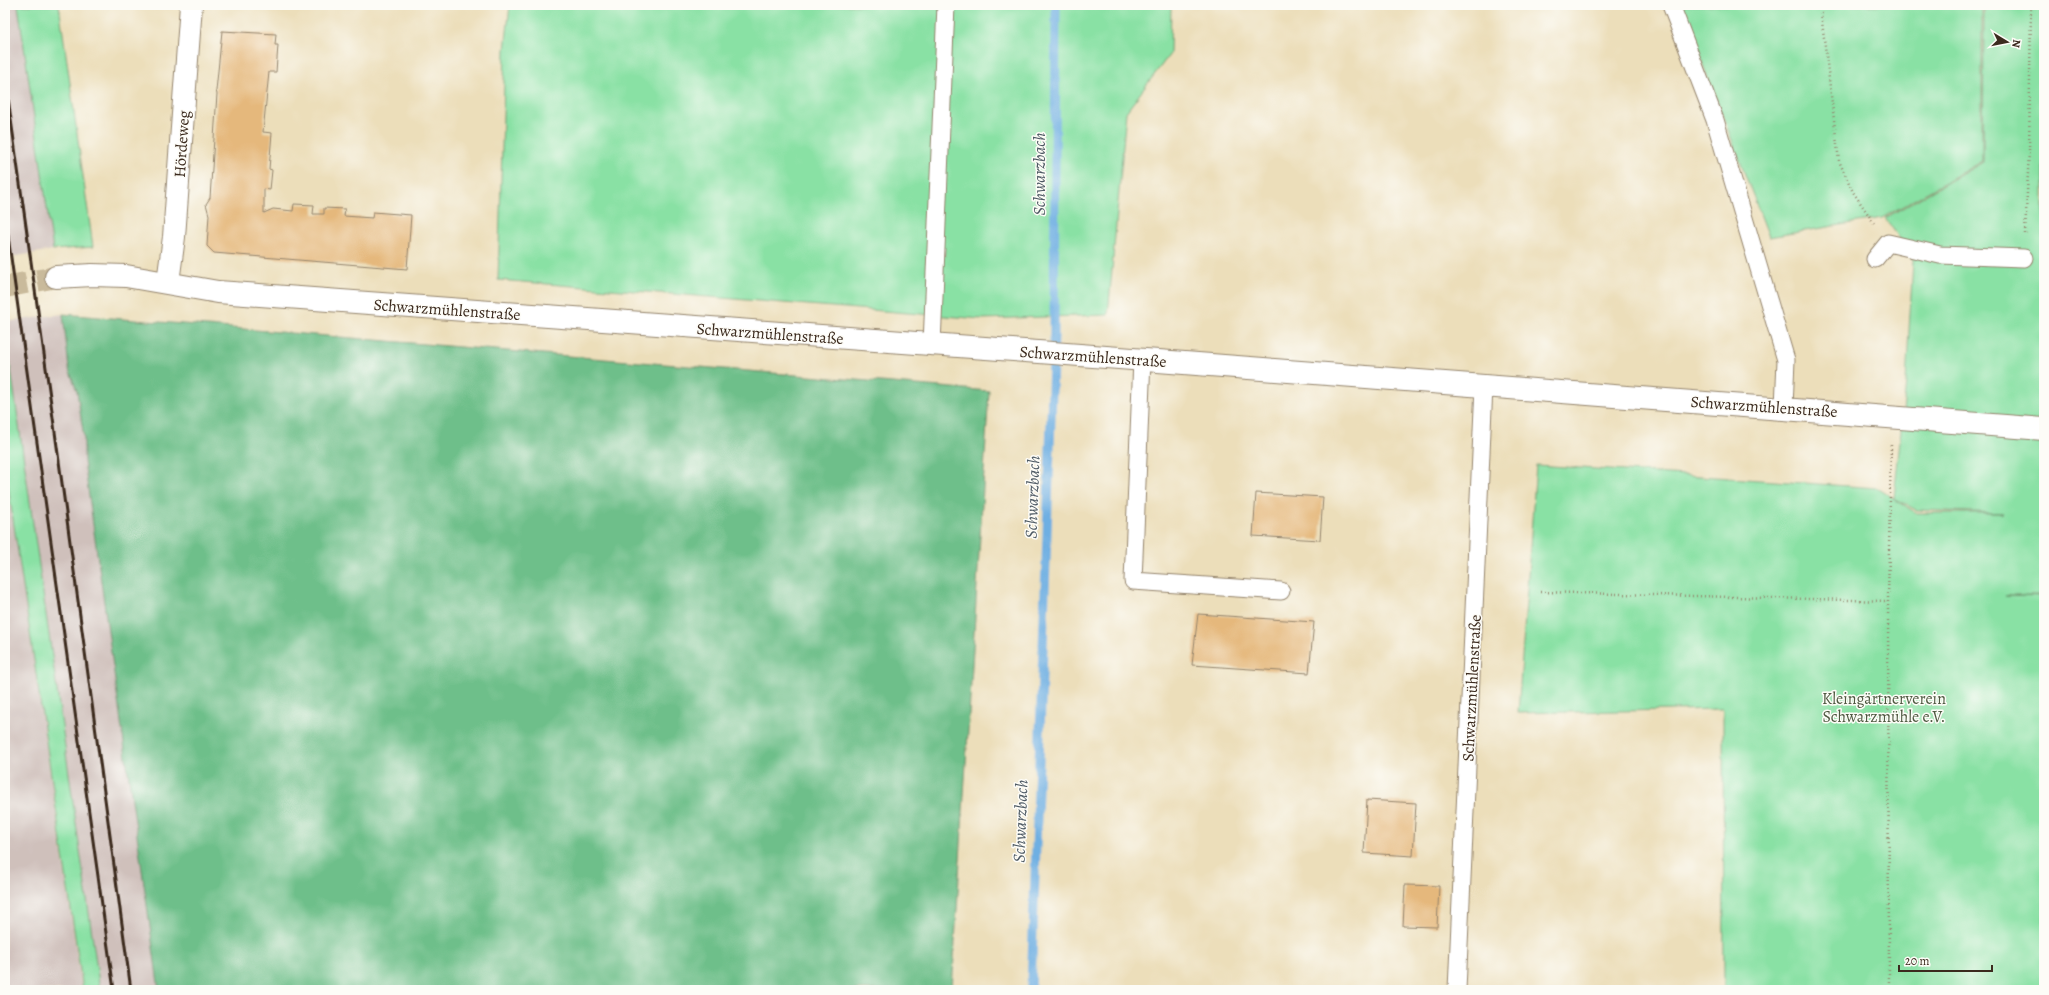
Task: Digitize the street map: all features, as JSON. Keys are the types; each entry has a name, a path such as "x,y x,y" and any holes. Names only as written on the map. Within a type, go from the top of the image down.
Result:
{"street":[{"name":"Hördeweg","path":"168,282 174,237 191,5"},
{"name":"Schwarzmühlenstraße","path":"56,277 92,275 126,276 168,282 218,292 1784,407 2044,429"}],"lane":[{"path":"932,345 946,5"},
{"path":"1671,5 1715,120 1786,360 1784,407"},
{"path":"1875,258 1888,243 1940,255 2024,258"},
{"path":"1142,359 1133,581 1281,591"},
{"name":"Schwarzmühlenstraße","path":"1457,990 1484,386"}],"path":[{"path":"1820,5 1839,161 1853,192 1888,243"},
{"path":"2024,258 2029,151 2031,5"},
{"path":"1889,990 1888,601 1893,416"},
{"path":"1540,592 1888,601"}],"shaded area":[{"path":"5,5 18,5 53,250 5,258"},
{"path":"63,314 69,369 77,391 84,438 84,461 159,990 100,990 5,328 5,322"},
{"path":"5,467 82,990 5,990"}],"green space":[{"path":"18,5 59,5 93,247 53,250"},
{"path":"510,5 1171,5 1170,54 1126,112 1108,315 982,319 498,280 505,50"},
{"path":"1680,5 1982,5 1982,161 1882,218 1769,237"},
{"name":"Kleingärtnerverein Schwarzmühle e.V.","path":"1984,5 2044,5 2044,596 2005,596 2044,597 2044,990 1724,990 1723,709 1518,713 1536,465 1878,488 1916,513 2003,513 1916,510 1894,498 1906,382 1914,244 1903,243 1885,218 1983,162"},
{"path":"63,314 989,391 952,990 159,990 84,461 84,438 77,391 69,369"},
{"path":"5,328 100,990 83,990 5,465"}],"building":[{"path":"222,31 276,34 275,45 278,45 276,72 269,72 263,132 272,133 269,169 272,170 270,190 264,189 264,213 273,209 293,211 294,204 314,205 313,214 324,214 324,208 345,209 344,216 372,218 373,212 411,215 407,269 214,253 207,246 209,215 206,204 210,198 216,91"},
{"path":"1256,493 1323,497 1320,540 1253,536"},
{"path":"1198,614 1314,622 1309,673 1192,665"},
{"path":"1367,800 1416,803 1413,856 1364,853"},
{"path":"1405,885 1439,886 1437,927 1403,926"}],"waterway":[{"name":"Schwarzbach","path":"1031,990 1054,334 1056,5"}],"tunnel":[{"path":"5,287 56,277"}],"railway":[{"path":"5,77 131,990"},
{"path":"5,215 114,990"}]}
